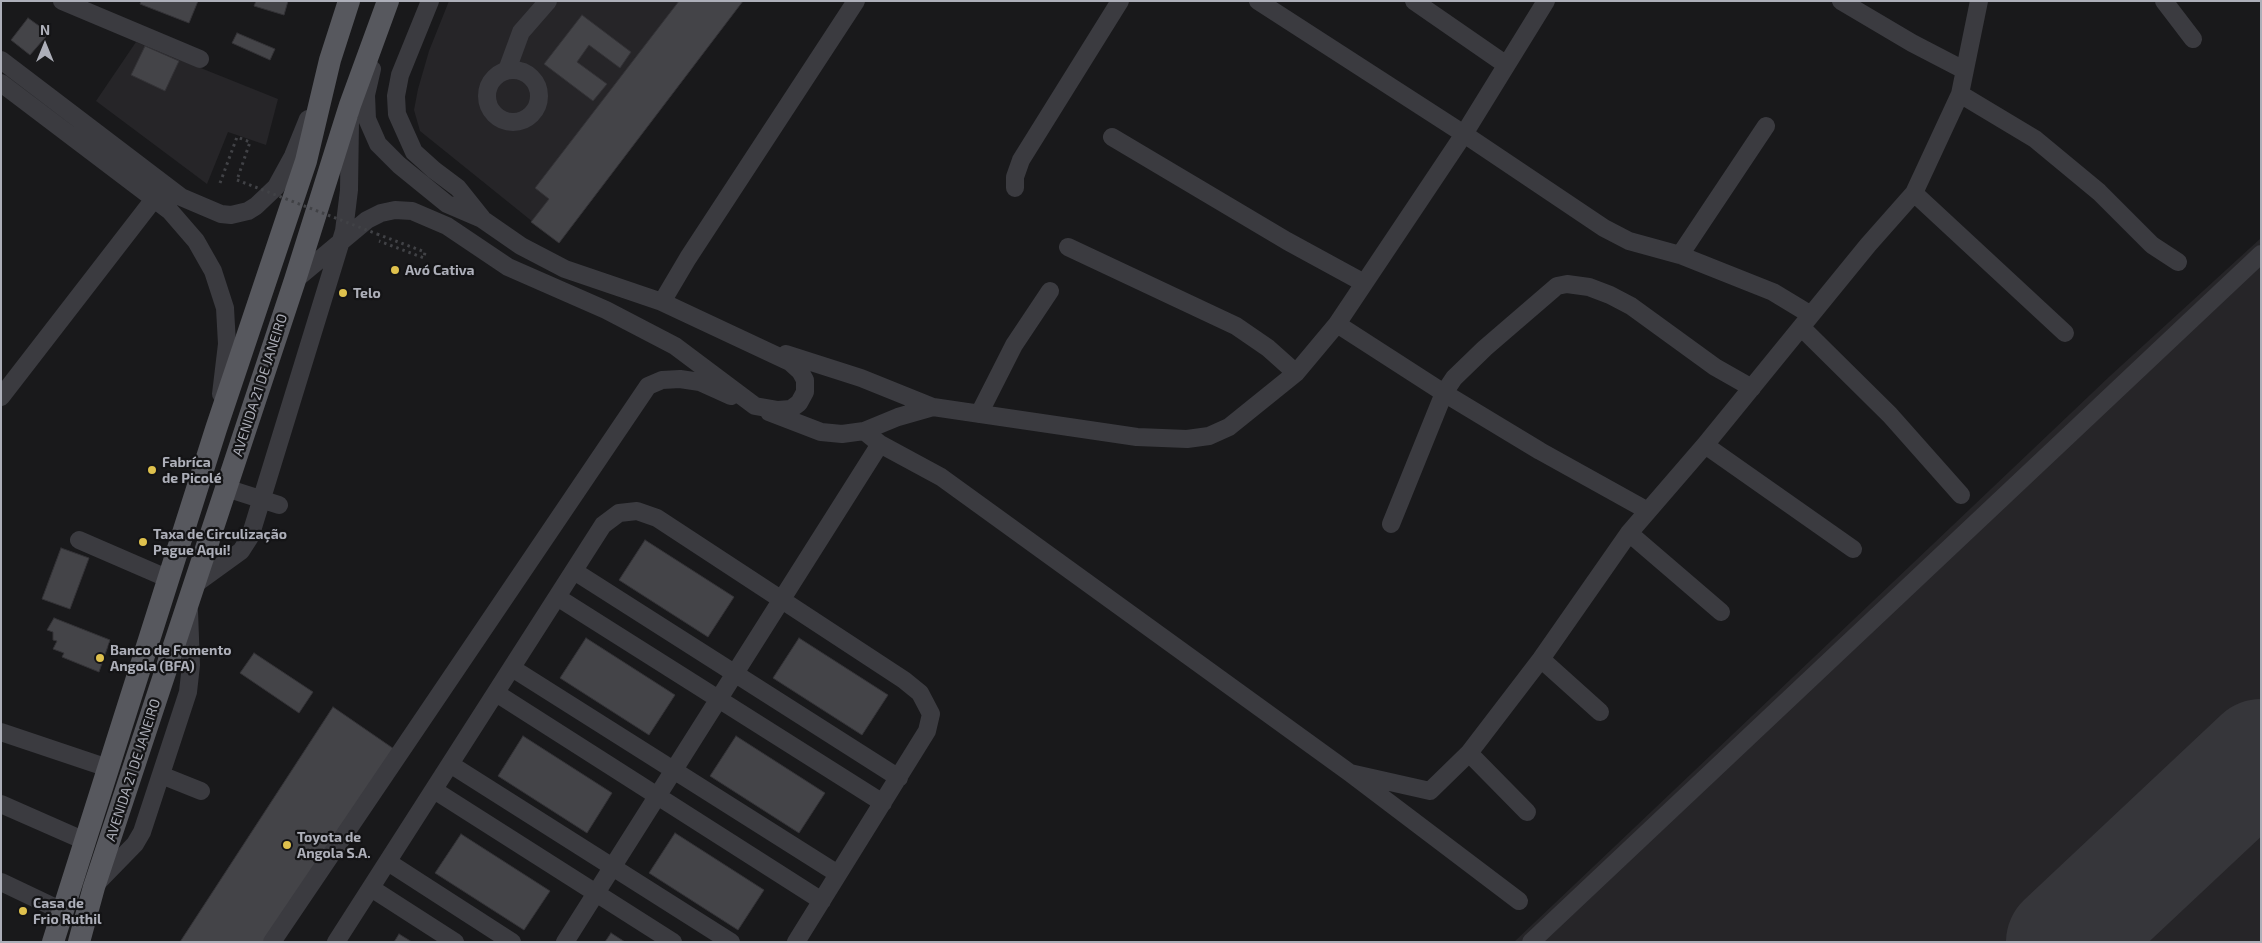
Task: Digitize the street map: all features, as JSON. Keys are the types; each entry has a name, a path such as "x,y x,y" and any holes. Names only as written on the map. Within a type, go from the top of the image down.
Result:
{"main road":[{"name":"AVENIDA 21 DE JANEIRO","path":"53,942 216,429 306,162 330,60 349,1"},
{"name":"AVENIDA 21 DE JANEIRO","path":"79,942 94,887 295,280 350,104 387,4"}],"street":[{"path":"62,1 200,59"},
{"path":"430,1 400,75 396,96 397,114 414,152 458,188 482,219"},
{"path":"507,70 521,32 548,1"},
{"path":"662,302 688,258 856,1"},
{"path":"1015,188 1015,178 1021,160 1120,1"},
{"path":"1258,1 1464,134 1533,182 1613,232 1629,241 1680,256 1773,292 1806,321 1961,495"},
{"path":"1414,1 1505,64"},
{"path":"751,343 861,378 933,408 1137,437 1186,439 1209,436 1229,427 1296,373 1337,324 1464,134 1505,64 1546,1"},
{"path":"1841,1 1912,43 1964,70"},
{"path":"2164,1 2193,39"},
{"path":"1350,773 1430,791 1469,753 1541,659 1629,533 1705,445 1914,193 1960,94 1980,2"},
{"path":"295,280 367,220 381,213 395,210 412,211 447,226 508,267 606,310 675,346 755,406 778,410 791,409 799,403 805,392 805,380 800,371 790,362 662,302 565,269 521,246 482,219 447,204 399,165 378,144 367,119 366,95 387,4"},
{"path":"1,60 181,197 213,213 231,215 256,206 276,187 293,156 330,60"},
{"path":"1,82 170,211 196,241 213,271 225,308 227,344 216,429"},
{"path":"1960,94 2035,139 2099,192 2152,245 2178,262"},
{"path":"94,887 139,839 161,775 188,692 191,665 191,594 241,551 250,537 341,241 349,190 350,104"},
{"path":"1680,256 1766,126"},
{"path":"1112,137 1287,241 1364,283"},
{"path":"1914,193 2065,333"},
{"path":"1,397 154,198"},
{"path":"1068,247 1236,326 1268,348 1296,373"},
{"path":"1531,942 2261,254"},
{"path":"1391,524 1444,393 1454,378 1543,296 1557,286 1566,284 1589,287 1631,306 1716,367 1752,388"},
{"path":"979,414 1014,345 1050,291"},
{"path":"1337,324 1444,393 1540,451 1648,510"},
{"path":"272,942 648,386 662,380 700,382 821,432 842,434 864,431 898,418 933,408"},
{"path":"864,431 880,444 941,477 1350,773 1519,901"},
{"path":"566,942 880,444"},
{"path":"1705,445 1853,549"},
{"path":"226,488 279,505"},
{"path":"336,942 603,525 619,513 637,511 657,518 920,693 931,714 928,732 796,942"},
{"path":"1629,533 1721,612"},
{"path":"79,540 169,579"},
{"path":"574,571 899,778"},
{"path":"557,596 883,804"},
{"path":"1541,659 1600,712"},
{"path":"512,668 838,874"},
{"path":"496,693 822,901"},
{"path":"1,732 108,768"},
{"path":"1469,753 1527,812"},
{"path":"450,764 731,942"},
{"path":"161,775 201,791"},
{"path":"434,790 673,942"},
{"path":"1,804 85,841"},
{"path":"388,862 512,942"},
{"path":"1,882 62,911"},
{"path":"371,888 455,942"}],"path":[{"path":"220,183 237,137 250,142 238,180 426,252 424,258 379,242"}],"shaded area":[{"path":"449,1 743,1 559,243 420,131 414,110 418,89 429,51"},
{"path":"136,42 278,99 266,145 228,132 207,184 96,101"},
{"path":"2261,238 2261,942 1514,942 2110,376"}],"building":[{"path":"141,1 198,1 189,23 140,4"},
{"path":"256,1 288,1 284,15 254,6"},
{"path":"679,1 743,1 559,243 531,222 549,199 535,188"},
{"path":"582,15 631,52 620,68 589,45 577,62 607,84 593,101 544,64"},
{"path":"28,18 49,33 30,55 11,40"},
{"path":"237,33 275,49 270,60 232,43"},
{"path":"145,46 179,61 165,91 131,75"},
{"path":"645,540 734,597 708,637 619,580"},
{"path":"61,548 89,558 70,609 42,599"},
{"path":"54,618 110,640 99,672 62,657 64,653 53,649 57,641 53,640 53,632 47,630"},
{"path":"586,638 675,695 649,735 560,678"},
{"path":"799,638 888,695 862,735 773,678"},
{"path":"254,653 313,692 299,713 240,673"},
{"name":"Toyota de Angola S.A.","path":"333,707 394,749 269,942 180,942"},
{"path":"523,736 612,793 587,833 498,776"},
{"path":"736,736 825,793 799,833 710,776"},
{"path":"675,833 764,890 738,930 649,873"},
{"path":"461,834 550,891 524,930 435,873"},
{"path":"611,933 625,942 605,942"},
{"path":"399,934 412,942 394,942"}],"runway":[{"path":"2064,942 2261,757"}],"place":[{"name":"Avó Cativa","path":"395,270"},
{"name":"Telo","path":"343,293"},
{"name":"Fabríca de Picolé","path":"152,470"},
{"name":"Taxa de Circulização Pague Aqui!","path":"143,542"},
{"name":"Banco de Fomento Angola (BFA)","path":"100,658"},
{"name":"Toyota de Angola S.A.","path":"287,845"},
{"name":"Casa de Frio Ruthil","path":"23,911"}]}
